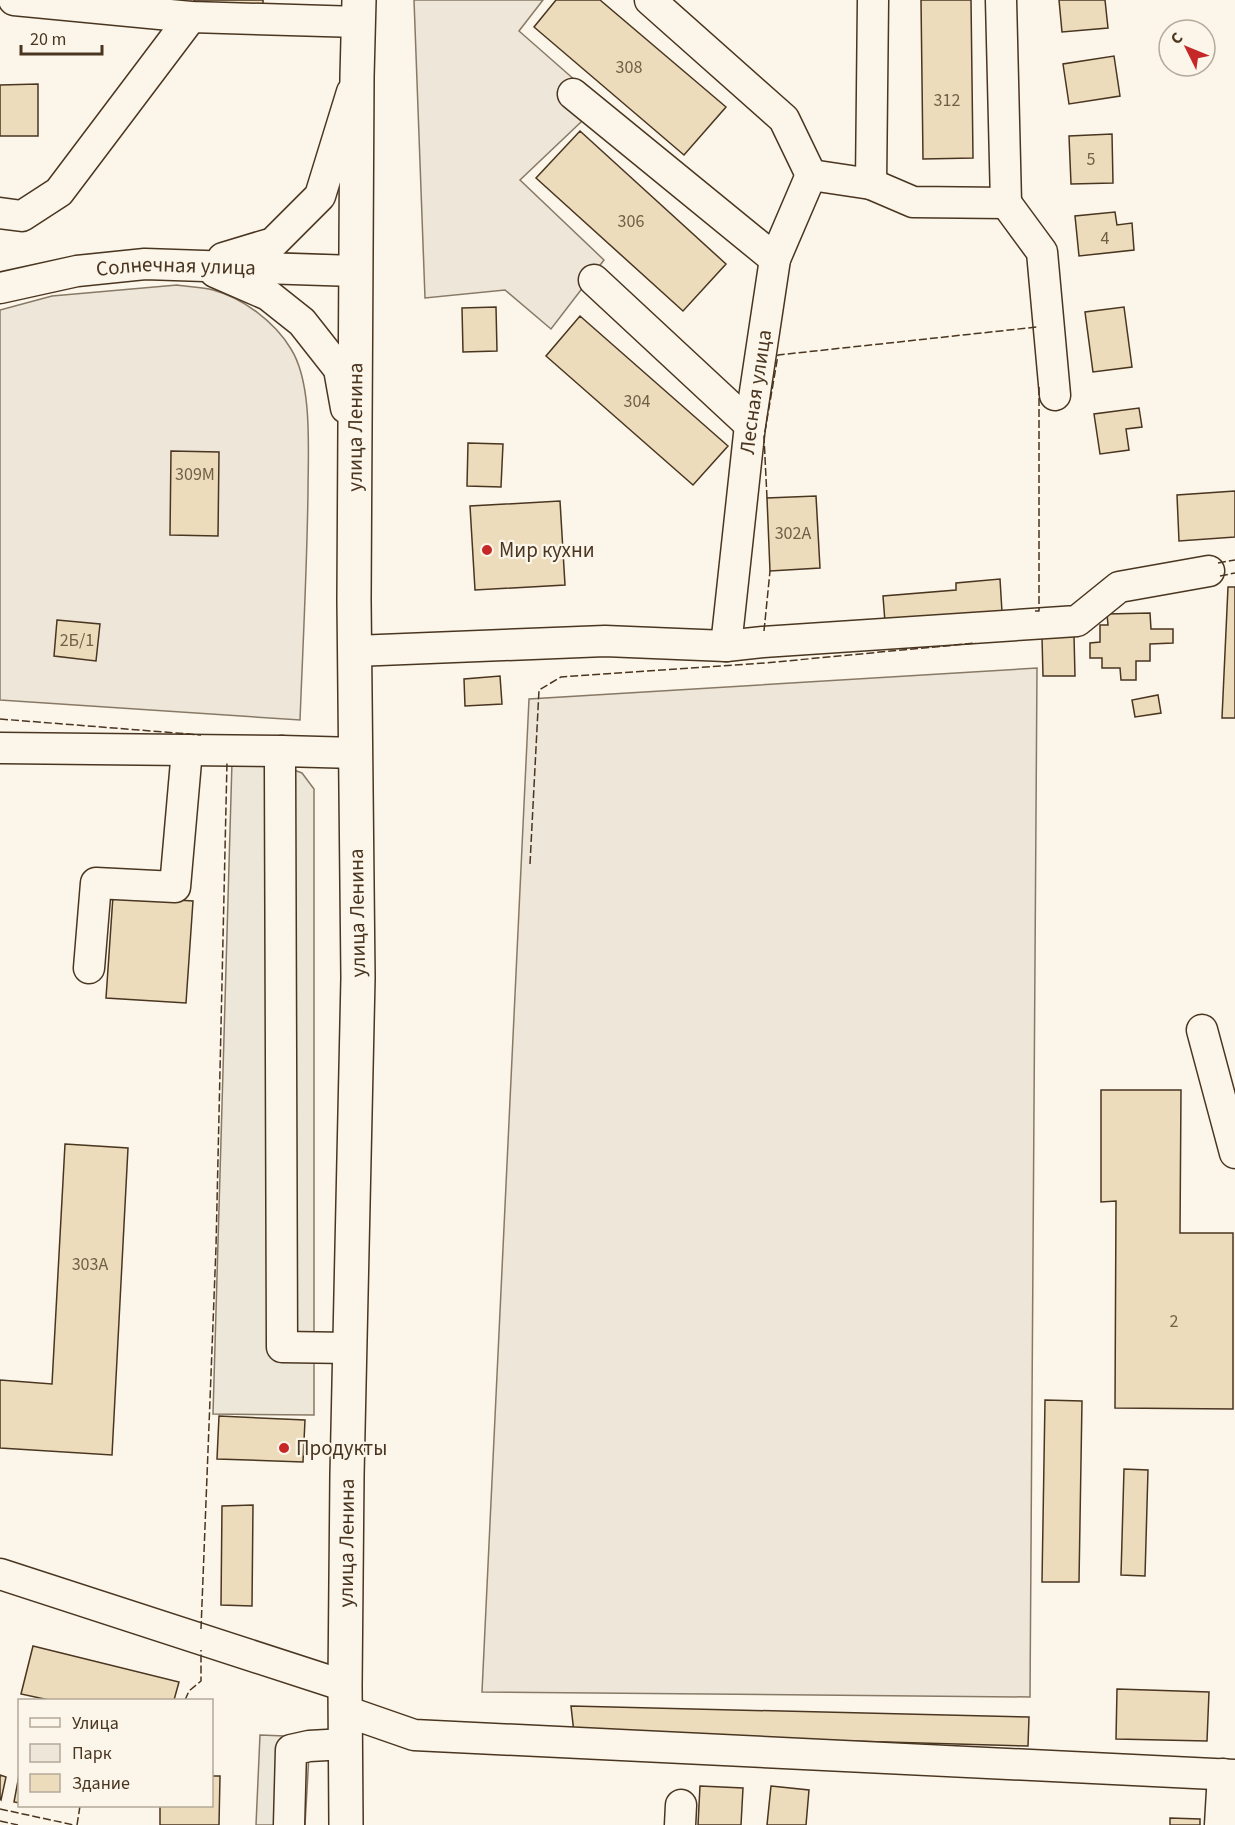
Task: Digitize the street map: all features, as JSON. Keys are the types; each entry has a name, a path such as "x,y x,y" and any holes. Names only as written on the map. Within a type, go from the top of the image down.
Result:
{"main road":[{"name":"улица Ленина","path":"346,1825 345,1698 358,978 355,271 359,11"}],"street":[{"path":"14,0 191,17 359,11"},
{"path":"650,0 784,119 811,175 870,184 913,202 1006,203"},
{"path":"870,184 873,0"},
{"path":"1001,0 1006,203 1042,252 1055,395"},
{"path":"0,213 22,216 59,192 191,17"},
{"path":"198,265 273,243 320,196 357,77"},
{"path":"573,94 775,259"},
{"name":"Лесная улица","path":"726,646 750,425 775,259 811,175"},
{"name":"Солнечная улица","path":"0,288 77,271 145,264 355,271"},
{"path":"198,265 268,295 302,322 339,369 355,459"},
{"path":"594,280 750,425"},
{"path":"356,651 605,641 726,646 1077,621 1119,587 1209,571"},
{"path":"0,748 356,753"},
{"path":"89,968 96,883 175,886 187,750"},
{"path":"282,751 280,788 282,1347 350,1348"},
{"path":"1202,1030 1235,1153"},
{"path":"0,1574 345,1698 414,1735 1229,1775 1220,1825"},
{"path":"289,1825 291,1750 309,1746 345,1744"}],"green space":[{"path":"414,0 543,0 519,31 601,103 520,180 604,260 551,329 505,290 425,298"},
{"path":"177,285 208,289 224,294 257,312 276,330 291,349 303,380 308,419 308,458 300,720 0,700 0,310 52,296"},
{"path":"1037,668 1030,1697 482,1692 529,699"}],"shaded area":[{"path":"232,762 280,765 302,773 314,789 314,1415 213,1414"},
{"path":"260,1735 310,1737 305,1825 256,1825"}],"building":[{"path":"194,0 263,0 263,4 194,3"},
{"path":"556,0 600,0 726,107 684,155 534,27"},
{"path":"921,0 971,0 973,158 923,159"},
{"path":"1059,0 1105,0 1108,28 1062,32"},
{"path":"1114,56 1120,96 1069,104 1063,64"},
{"path":"38,84 38,136 0,136 0,85"},
{"path":"580,131 726,264 683,311 536,178"},
{"path":"1112,134 1113,183 1071,184 1069,136"},
{"path":"1115,212 1117,225 1132,223 1134,250 1079,256 1075,216"},
{"path":"496,307 497,351 463,352 462,308"},
{"path":"1124,307 1132,367 1093,372 1085,312"},
{"path":"580,316 728,446 693,485 546,356"},
{"path":"1139,408 1142,427 1126,429 1129,450 1100,454 1094,414"},
{"path":"468,443 503,444 501,487 467,486"},
{"path":"171,451 219,452 218,536 170,535"},
{"path":"1235,491 1235,537 1179,541 1177,495"},
{"path":"816,496 820,568 770,571 767,498"},
{"path":"560,501 565,585 475,590 470,506"},
{"path":"1000,579 1002,612 885,622 883,596 956,590 956,583"},
{"path":"1228,587 1235,587 1235,718 1222,718"},
{"path":"1150,613 1151,629 1173,629 1173,643 1150,644 1150,661 1136,661 1136,680 1121,680 1120,668 1102,668 1102,658 1090,658 1090,643 1100,642 1100,625 1108,625 1107,614"},
{"path":"57,620 100,624 96,661 54,656"},
{"path":"1074,636 1075,676 1043,676 1042,637"},
{"path":"500,676 502,704 465,706 464,679"},
{"path":"1158,695 1161,713 1135,717 1132,700"},
{"path":"113,896 193,901 186,1003 106,998"},
{"path":"1101,1090 1181,1090 1180,1233 1233,1233 1233,1409 1115,1408 1116,1201 1101,1202"},
{"path":"65,1144 128,1148 112,1455 0,1448 0,1380 52,1384"},
{"path":"1045,1400 1082,1401 1079,1582 1042,1582"},
{"path":"219,1416 305,1420 303,1462 217,1459"},
{"path":"1124,1469 1148,1470 1145,1576 1121,1575"},
{"path":"253,1505 252,1606 221,1605 222,1506"},
{"path":"33,1646 179,1682 174,1699 44,1699 21,1694"},
{"path":"1117,1689 1209,1692 1207,1741 1116,1739"},
{"path":"571,1706 1029,1717 1028,1746 574,1733"},
{"path":"0,1775 6,1777 1,1800 0,1799"},
{"path":"213,1776 220,1776 219,1825 160,1825 160,1807 213,1807"},
{"path":"18,1781 18,1803 14,1802"},
{"path":"700,1786 743,1788 741,1825 698,1825"},
{"path":"771,1786 809,1790 806,1825 767,1825"},
{"path":"1170,1818 1200,1819 1200,1825 1170,1825"}],"fence":[{"path":"767,498 764,437 778,355 1037,327"},
{"path":"1035,611 1039,611 1039,384"},
{"path":"1218,563 1235,560"},
{"path":"764,631 770,571"},
{"path":"1220,576 1235,573"},
{"path":"530,864 539,690 561,677 765,663 976,643"},
{"path":"0,719 201,735"},
{"path":"201,1629 216,1247 227,762"},
{"path":"185,1699 189,1691 201,1681 201,1650"},
{"path":"77,1825 80,1807"},
{"path":"0,1809 74,1825"},
{"path":"0,1821 18,1825"}],"place":[{"name":"Мир кухни","path":"487,550"},
{"name":"Продукты","path":"284,1448"}]}
